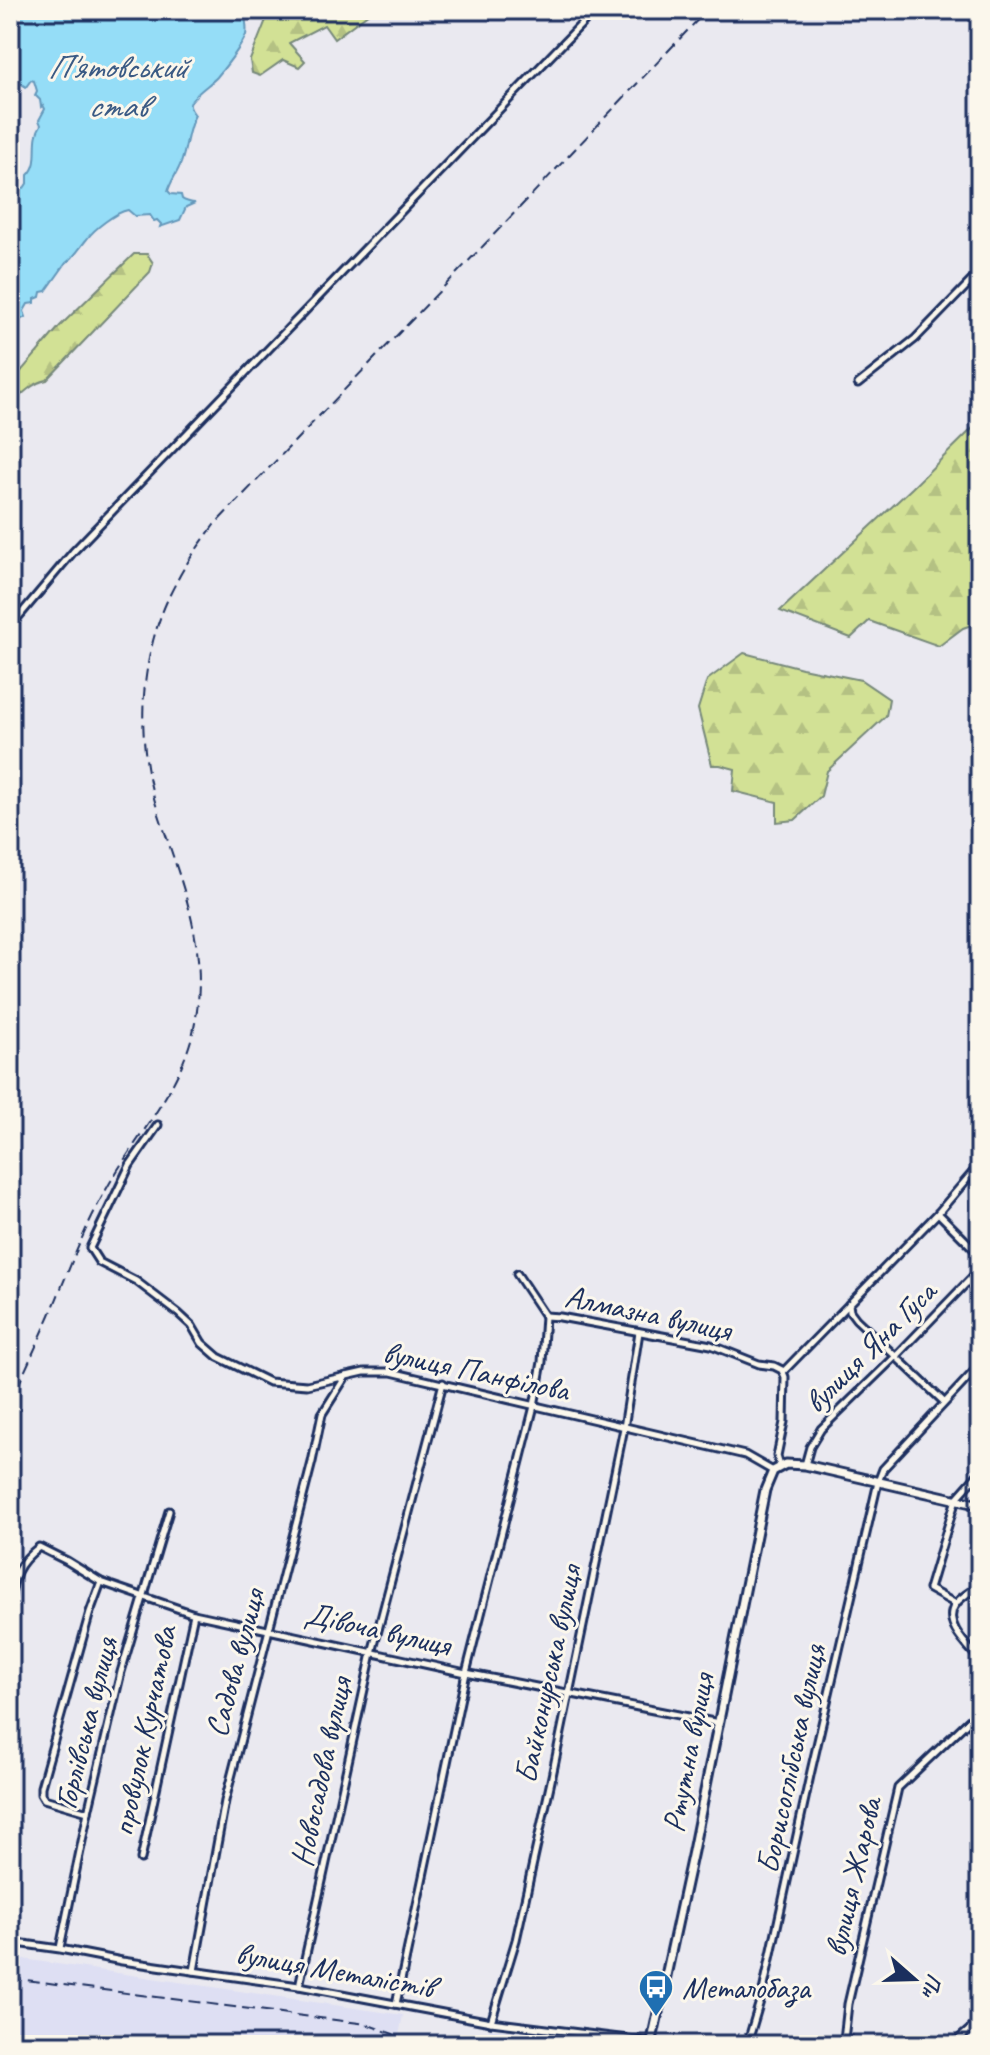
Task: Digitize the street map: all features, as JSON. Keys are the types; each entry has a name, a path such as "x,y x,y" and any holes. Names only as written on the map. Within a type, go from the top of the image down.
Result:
{"main road":[{"name":"вулиця Панфілова","path":"776,1469 805,1465 980,1505"},
{"name":"Ртутна вулиця","path":"652,2044 765,1490 776,1469"}],"street":[{"path":"10,627 73,552 595,10"},
{"path":"858,384 915,339 980,272"},
{"name":"вулиця Панфілова","path":"158,1125 130,1165 90,1248 99,1262 136,1281 178,1313 192,1326 202,1343 218,1357 269,1382 307,1385 364,1372 391,1372 745,1455 776,1469"},
{"path":"783,1371 938,1213 980,1164"},
{"path":"938,1213 980,1255"},
{"name":"вулиця Яна Гуса","path":"805,1465 810,1447 821,1429 980,1269"},
{"path":"517,1274 545,1316"},
{"path":"849,1303 856,1319 944,1402"},
{"name":"Алмазна вулиця","path":"396,2004 466,1673 534,1406 542,1362 545,1316 711,1345 783,1371"},
{"name":"Байконурська вулиця","path":"491,2022 516,1940 569,1694 624,1428 639,1332"},
{"path":"878,1482 883,1469 980,1365"},
{"name":"Ртутна вулиця","path":"776,1469 784,1422 783,1371"},
{"name":"Садова вулиця","path":"194,1971 225,1801 322,1414 347,1376"},
{"name":"Новосадова вулиця","path":"299,1986 372,1653 443,1383"},
{"path":"956,1604 929,1589 956,1499 980,1472"},
{"name":"Борисоглібська вулиця","path":"747,2045 763,1991 878,1482"},
{"name":"Горлівська вулиця","path":"60,1949 121,1672 169,1511"},
{"name":"Дівоча вулиця","path":"10,1604 12,1579 24,1558 39,1547 101,1582 194,1614 466,1673 719,1723"},
{"path":"88,1812 44,1799 41,1787 101,1582"},
{"path":"980,1585 956,1604 952,1612 953,1624 980,1660"},
{"name":"провулок Курчатова","path":"141,1859 194,1614"},
{"name":"вулиця Жарова","path":"849,2041 848,2004 898,1788 980,1710"},
{"name":"вулиця Металістів","path":"10,1942 299,1986 491,2022 652,2044"},
{"path":"952,2045 980,2021"},
{"path":"826,2045 849,2041"}],"shaded area":[{"path":"10,1957 403,2015 397,2045 10,2045"},
{"path":"489,2029 638,2045 488,2045"}],"green space":[{"path":"270,10 373,10 334,39 324,25 289,43 305,61 299,67 283,60 260,76 252,73 250,60"},
{"path":"134,254 147,254 153,263 150,272 47,380 32,387 10,406 10,384 60,326"},
{"path":"980,421 980,622 963,628 939,646 869,621 851,638 780,611 912,488"},
{"path":"744,653 861,680 889,699 886,716 827,771 821,796 795,820 777,822 777,802 733,791 735,769 712,765 698,709 707,680"}],"water":[{"name":"П'ятовський став","path":"10,10 245,10 247,28 244,40 229,62 190,104 195,115 181,164 168,191 195,203 186,207 180,220 160,227 161,224 150,215 135,216 128,210 112,217 90,235 46,291 35,299 35,303 28,304 24,311 26,317 10,328 10,195 24,188 28,182 41,125 39,120 45,109 35,95 34,81 31,80 26,87 12,78 10,81"}],"railway":[{"path":"10,1404 91,1219 119,1168 170,1089 181,1068 195,1023 199,994 195,939 190,912 149,777 143,720 148,662 155,634 177,581 214,525 707,10"},
{"path":"10,1978 366,2024 412,2045"}],"place":[{"name":"Металобаза","path":"656,2018"}]}
